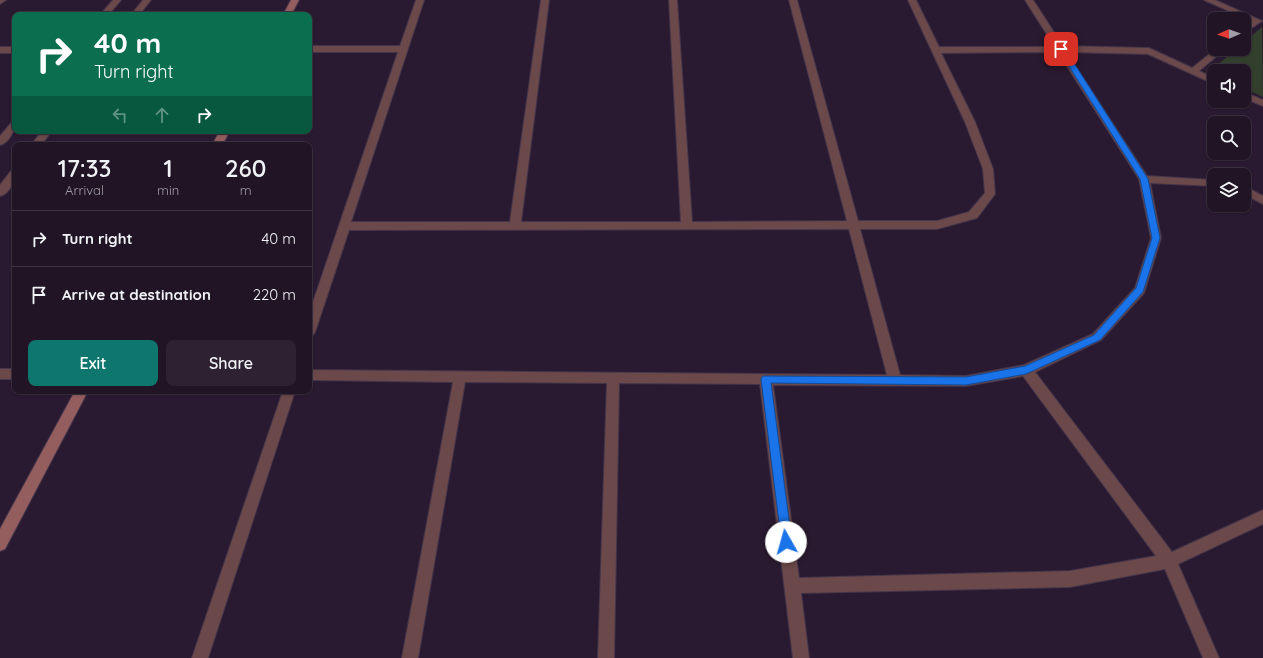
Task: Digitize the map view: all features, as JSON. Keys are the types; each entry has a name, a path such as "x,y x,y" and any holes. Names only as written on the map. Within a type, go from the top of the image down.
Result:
{"street":[{"path":"107,12 117,0"},
{"path":"137,12 147,0"},
{"path":"289,12 295,0"},
{"path":"312,323 420,0"},
{"path":"515,226 545,0"},
{"path":"673,0 687,225"},
{"path":"793,0 895,380"},
{"path":"344,226 937,225 973,215 990,194 988,169 970,122 912,0"},
{"path":"312,375 966,381 1026,370 1097,337 1140,290 1156,238 1144,179 1029,0"},
{"path":"1208,0 1237,12"},
{"path":"1251,18 1258,21 1251,26"},
{"path":"312,49 404,49"},
{"path":"935,50 1061,49 1149,51 1207,78"},
{"path":"0,50 12,50"},
{"path":"1193,71 1212,56"},
{"path":"1251,97 1263,103"},
{"path":"0,142 12,128"},
{"path":"38,142 45,134"},
{"path":"0,192 12,176"},
{"path":"1144,179 1207,183"},
{"path":"1251,194 1263,200"},
{"path":"1026,370 1169,561 1211,658"},
{"path":"0,374 12,374"},
{"path":"410,658 460,376"},
{"path":"606,658 613,378"},
{"path":"766,379 801,658"},
{"path":"0,544 80,394"},
{"path":"200,658 288,394"},
{"path":"792,586 1070,579 1169,561 1263,518"}],"green space":[{"path":"1262,27 1263,97 1251,91 1251,64 1218,64 1228,56 1251,56 1251,36"}],"route":[{"path":"786,542 766,379 966,381 1026,370 1097,337 1140,290 1156,238 1144,179 1061,49"}]}
